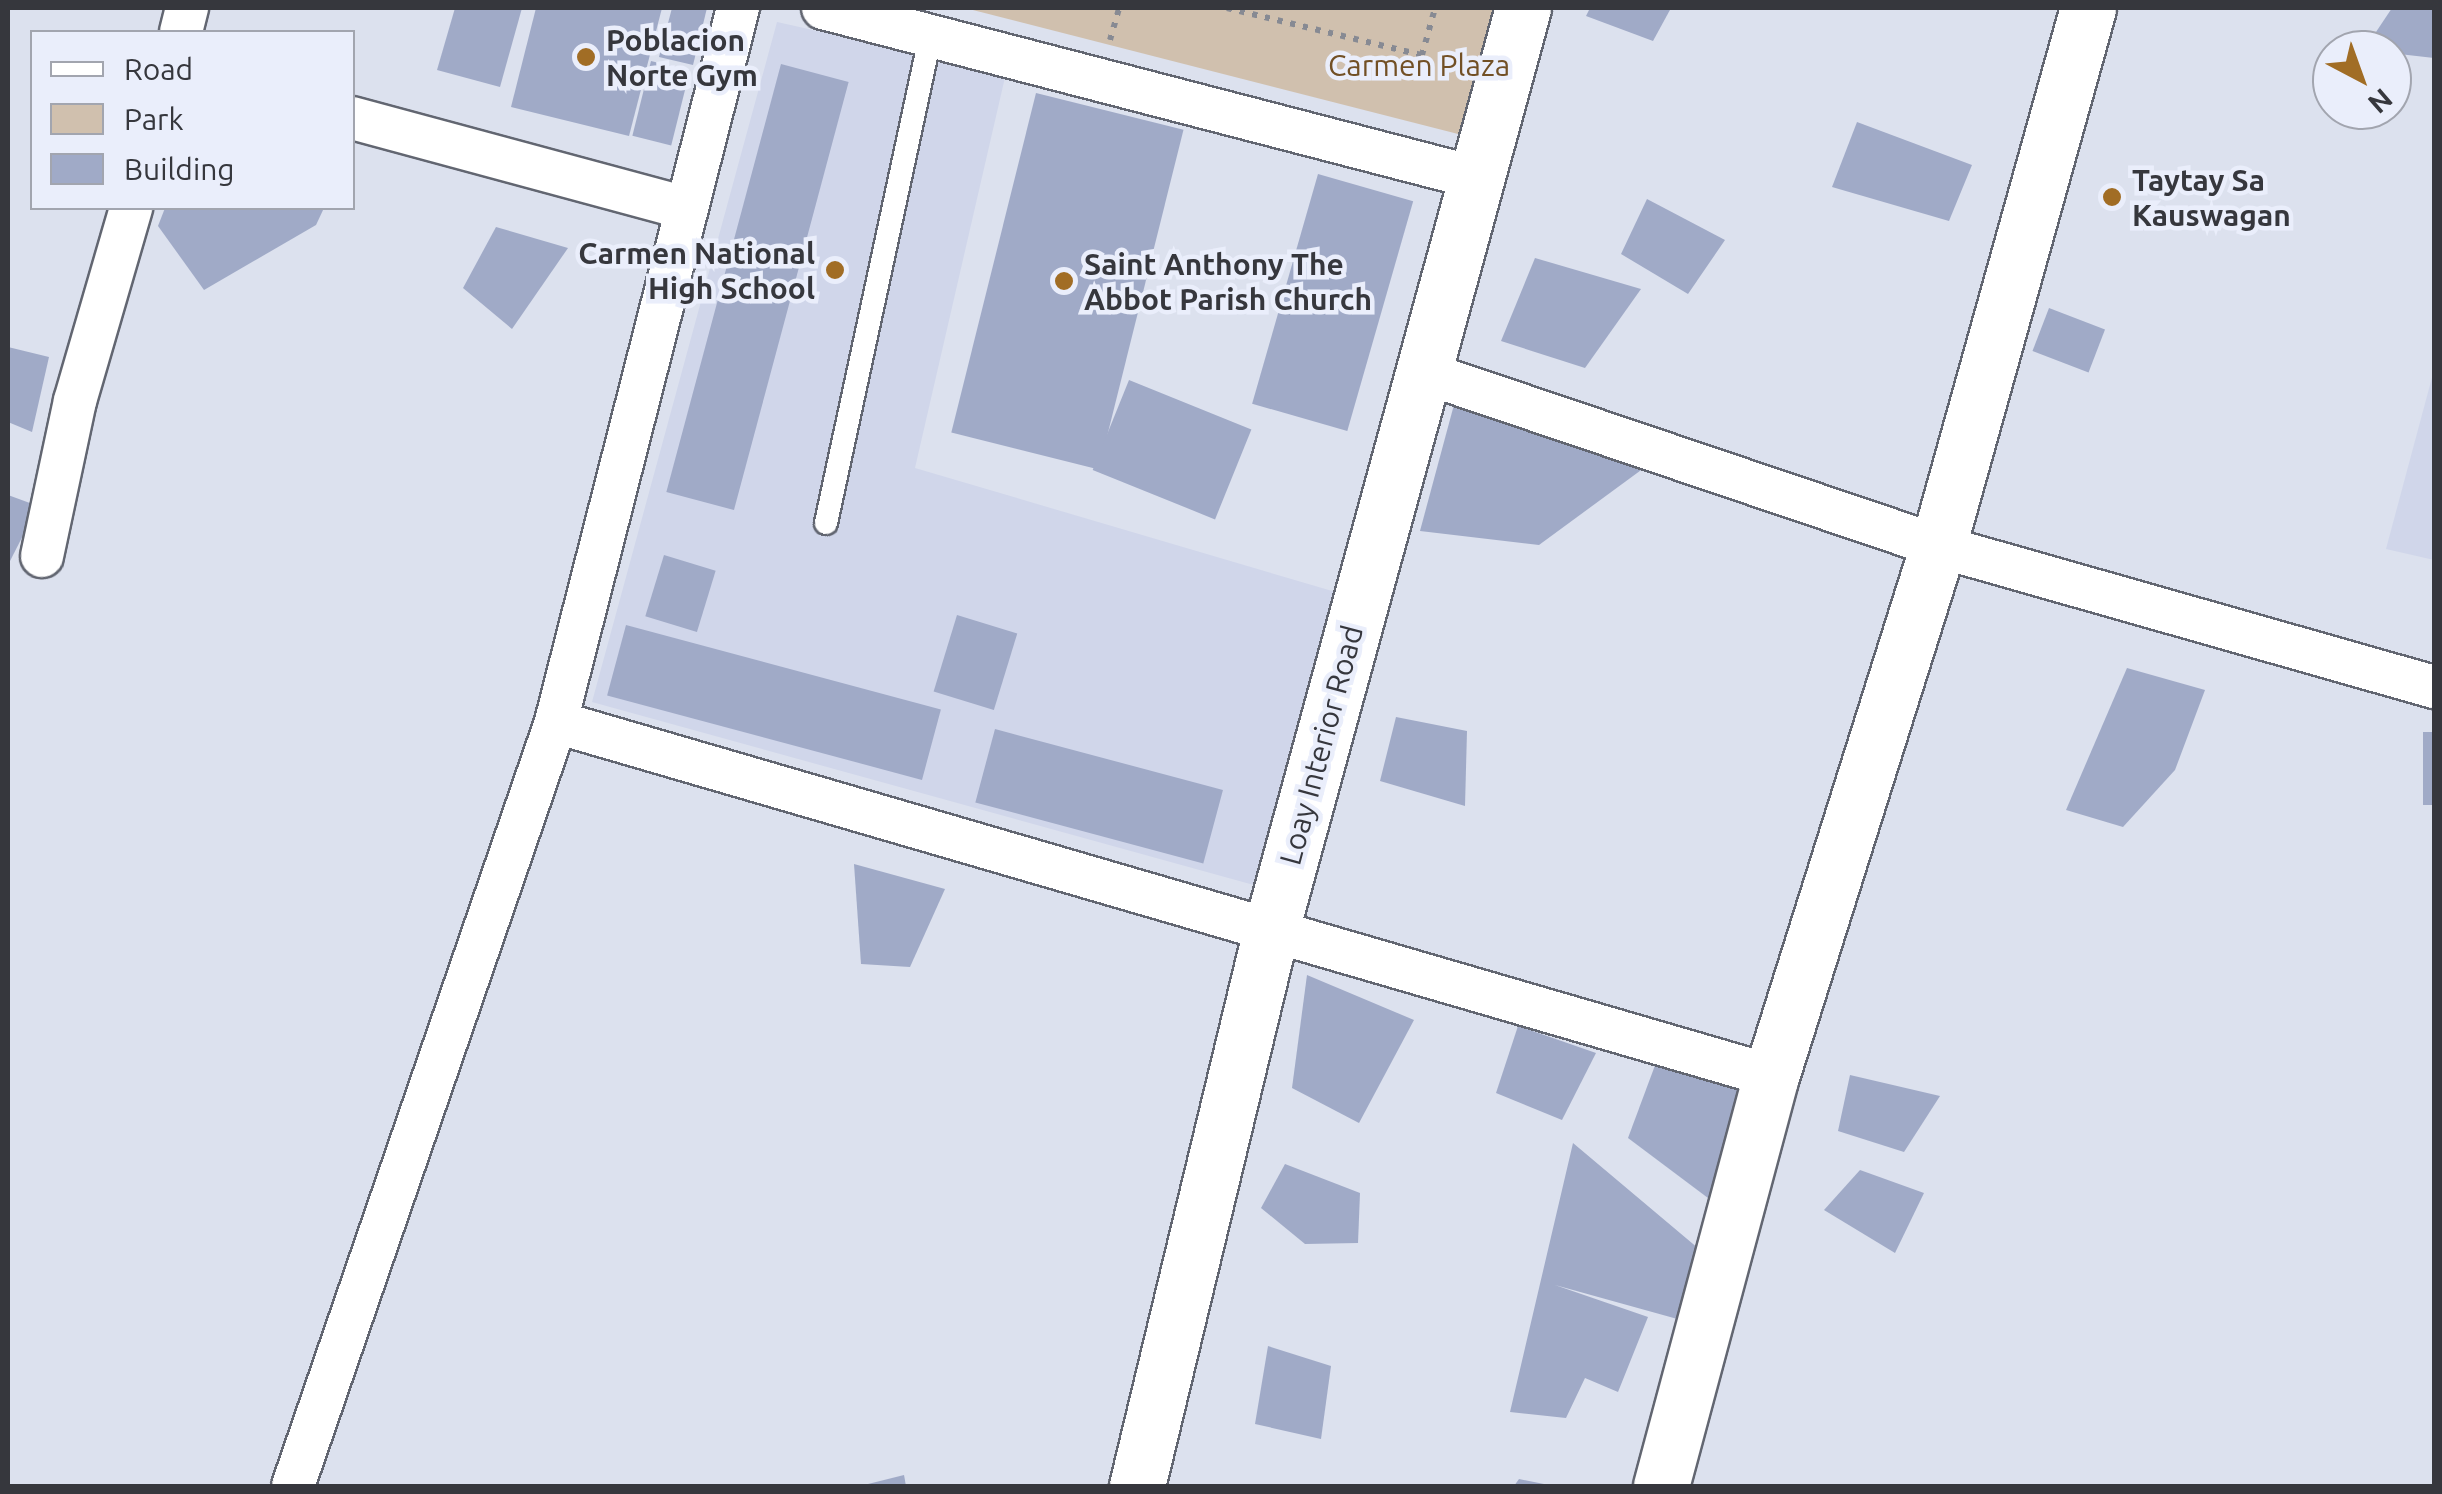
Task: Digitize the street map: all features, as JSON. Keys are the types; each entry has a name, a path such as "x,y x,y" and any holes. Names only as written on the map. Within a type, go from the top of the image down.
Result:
{"street":[{"path":"292,1486 556,722 738,8"},
{"path":"823,8 1473,178"},
{"name":"Loay Interior Road","path":"1137,1486 1272,926 1420,371 1523,8"},
{"path":"1661,1486 1771,1076 1938,546 2088,8"},
{"path":"355,119 686,208"},
{"path":"42,556 74,401 130,210"},
{"path":"1420,371 1938,546 2434,687"},
{"path":"556,722 1272,926 1771,1076"}],"lane":[{"path":"826,523 931,35"}],"path":[{"path":"1226,8 1422,56 1435,8"}],"shaded area":[{"name":"Carmen National High School","path":"777,22 1006,73 915,468 1339,593 1261,887 592,702"},
{"path":"2434,370 2434,560 2386,549"}],"green space":[{"name":"Carmen Plaza","path":"965,8 1495,8 1462,135"}],"building":[{"path":"455,8 522,8 500,87 437,70"},
{"name":"Poblacion Norte Gym","path":"536,8 662,8 629,136 511,107"},
{"path":"672,8 707,8 693,65 659,57"},
{"path":"1590,8 1671,8 1653,41 1586,16"},
{"path":"2392,8 2434,8 2434,58 2412,55 2412,30 2377,30"},
{"path":"651,61 690,71 671,145 632,136"},
{"path":"781,64 849,82 734,510 666,492"},
{"name":"Saint Anthony The Abbot Parish Church","path":"1036,93 1183,130 1099,469 951,433"},
{"path":"1857,122 1972,165 1949,221 1832,187"},
{"path":"1318,174 1413,201 1347,431 1252,404"},
{"path":"1647,199 1725,240 1688,294 1621,254"},
{"path":"164,210 323,210 316,225 204,290 158,226"},
{"path":"496,227 568,248 512,329 463,288"},
{"path":"1535,258 1641,289 1585,368 1501,341"},
{"path":"2049,308 2105,330 2089,372 2033,351"},
{"path":"8,347 49,357 32,432 8,422"},
{"path":"1129,380 1251,429 1215,519 1093,470"},
{"path":"1455,401 1663,454 1539,545 1420,531"},
{"path":"8,495 38,506 8,565"},
{"path":"664,555 716,571 697,632 645,616"},
{"path":"957,615 1017,633 994,710 934,692"},
{"path":"626,625 941,709 922,780 607,696"},
{"path":"2127,668 2205,690 2175,770 2123,827 2066,810"},
{"path":"1396,717 1467,731 1465,806 1380,781"},
{"path":"995,729 1223,790 1203,863 975,802"},
{"path":"2423,732 2434,732 2434,805 2423,805"},
{"path":"854,864 945,889 910,967 861,964"},
{"path":"1307,975 1414,1020 1359,1123 1292,1088"},
{"path":"1518,1026 1596,1053 1562,1120 1496,1093"},
{"path":"1657,1060 1751,1090 1716,1204 1628,1138"},
{"path":"1850,1075 1940,1096 1904,1152 1838,1131"},
{"path":"1573,1143 1699,1249 1681,1320 1555,1285 1648,1317 1618,1392 1585,1378 1566,1418 1510,1412"},
{"path":"1285,1164 1360,1193 1358,1243 1305,1244 1261,1208"},
{"path":"1860,1170 1924,1193 1895,1253 1824,1210"},
{"path":"1268,1346 1331,1366 1321,1439 1255,1424"},
{"path":"904,1475 906,1486 864,1486 864,1485"},
{"path":"1519,1479 1549,1485 1549,1486 1514,1486"}],"place":[{"name":"Poblacion Norte Gym","path":"586,57"},
{"name":"Taytay Sa Kauswagan","path":"2112,197"},
{"name":"Carmen National High School","path":"835,270"},
{"name":"Saint Anthony The Abbot Parish Church","path":"1064,281"}]}
